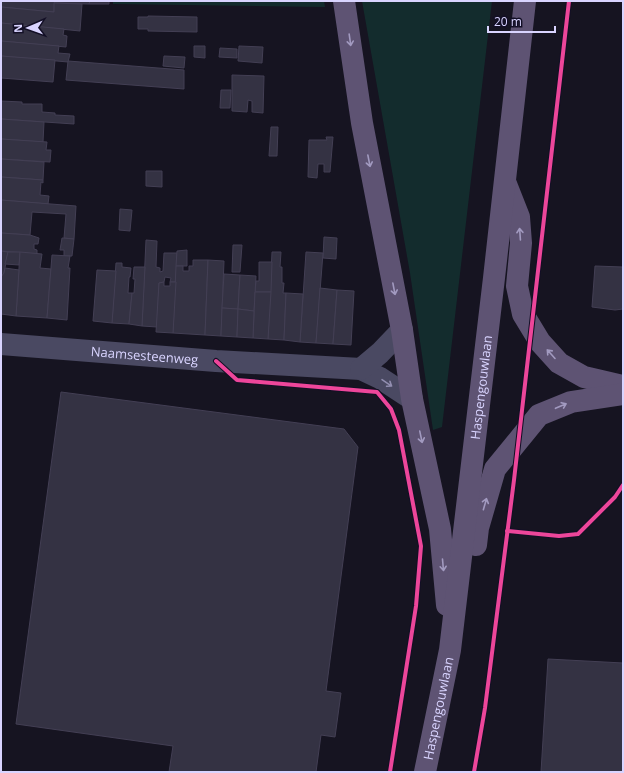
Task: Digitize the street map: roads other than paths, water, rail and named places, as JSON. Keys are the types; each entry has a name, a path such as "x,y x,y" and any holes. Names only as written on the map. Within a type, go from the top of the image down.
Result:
{"main road":[{"path":"344,1 362,123 402,330 412,399 440,529 450,650"},
{"name":"Haspengouwlaan","path":"426,772 450,650 525,1"},
{"path":"505,182 519,217 521,243 517,286 523,314 540,342 559,363 584,377 623,386"},
{"path":"450,650 471,592 478,528 495,469 540,415 571,402 623,394"}],"street":[{"path":"361,370 402,330"},
{"name":"Naamsesteenweg","path":"1,344 216,361 361,370 380,378 412,399"}]}
